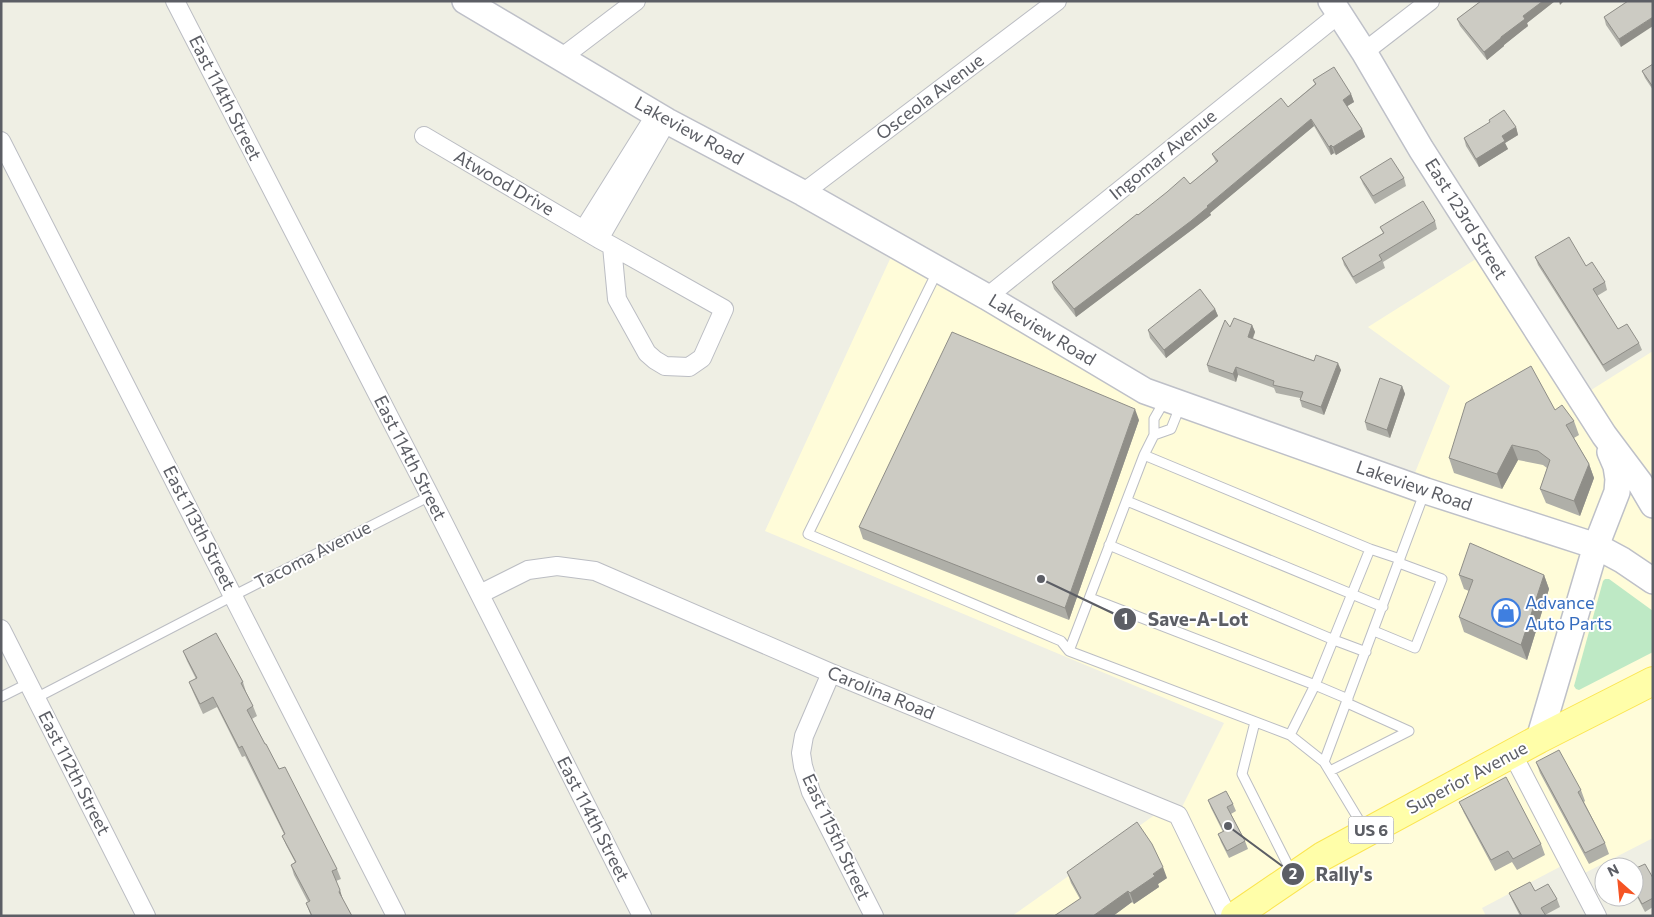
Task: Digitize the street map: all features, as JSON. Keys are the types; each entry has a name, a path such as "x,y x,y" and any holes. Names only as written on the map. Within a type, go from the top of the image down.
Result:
{"main road":[{"name":"Superior Avenue","path":"1235,916 1322,856 1539,739 1653,681"}],"street":[{"name":"East 114th Street","path":"175,1 430,496 642,916"},
{"name":"Lakeview Road","path":"465,1 661,117 803,193 987,297 1145,391 1426,491 1596,546 1622,560 1653,581"},
{"path":"561,58 636,1"},
{"name":"Osceola Avenue","path":"803,193 1057,1"},
{"path":"1364,52 1430,1"},
{"name":"East 123rd Street","path":"1335,8 1364,52 1421,149 1604,435"},
{"name":"Ingomar Avenue","path":"987,297 1335,8"},
{"path":"598,238 661,117"},
{"name":"Atwood Drive","path":"424,136 724,309 702,358 689,367 665,366 646,353 617,299 598,238"},
{"name":"East 113th Street","path":"1,140 396,916"},
{"path":"1604,435 1640,483 1653,505"},
{"path":"1539,739 1596,546 1616,492 1618,479 1616,466 1604,435"},
{"name":"Carolina Road","path":"480,594 528,570 557,566 595,571 831,673 1178,815 1227,916"},
{"name":"East 112th Street","path":"1,630 146,916"},
{"name":"East 115th Street","path":"831,673 804,736 801,753 803,766 814,798 874,916"},
{"path":"1512,754 1597,916"}],"lane":[{"path":"938,270 808,534 1061,641 1069,651 1290,736 1324,762 1367,832"},
{"path":"1069,651 1144,455 1154,435 1154,419 1173,401"},
{"path":"1154,435 1172,429 1173,401"},
{"path":"1144,455 1442,579 1415,648 1374,631"},
{"path":"1324,762 1426,491"},
{"name":"Tacoma Avenue","path":"1,697 32,690 233,596 430,496"},
{"path":"1127,501 1382,607"},
{"path":"1110,545 1366,652"},
{"path":"1290,736 1334,640 1370,549"},
{"path":"1090,598 1315,684 1409,731 1330,771"},
{"path":"1255,722 1242,774 1293,876"}],"shaded area":[{"path":"896,246 1145,391 1410,485 1450,386 1368,327 1487,252 1580,397 1653,351 1653,838 1616,857 1594,857 1594,868 1577,877 1569,862 1482,908 1486,916 1012,916 1163,809 1178,815 1224,723 765,531"}],"green space":[{"path":"1605,579 1609,579 1653,611 1653,652 1579,690 1574,686"}],"building":[{"path":"1481,1 1543,1 1523,16 1525,19 1484,52 1457,19"},
{"path":"1628,1 1653,1 1653,17 1619,39 1604,17"},
{"path":"1653,64 1653,87 1642,71"},
{"path":"1334,67 1351,94 1343,100 1362,129 1333,147 1331,145 1329,147 1311,119 1191,221 1074,309 1052,282 1184,177 1190,184 1218,161 1212,154 1281,98 1288,107 1316,84 1313,80"},
{"path":"1504,110 1516,127 1502,136 1505,141 1476,159 1464,138 1490,122 1489,120"},
{"path":"1391,158 1404,178 1373,196 1360,177"},
{"path":"1423,201 1435,221 1379,255 1382,260 1353,277 1342,258 1384,233 1380,227"},
{"path":"1569,237 1586,266 1592,262 1605,282 1593,289 1618,329 1627,324 1639,343 1603,365 1535,257"},
{"path":"1200,289 1215,309 1164,350 1148,330"},
{"path":"1234,318 1252,325 1248,337 1314,361 1316,355 1338,363 1321,407 1300,400 1303,392 1273,385 1274,381 1236,367 1233,374 1207,365 1225,320 1230,327"},
{"path":"952,332 1135,409 1065,608 859,527"},
{"path":"1531,366 1555,410 1562,405 1574,421 1566,425 1589,464 1574,501 1540,489 1550,460 1538,451 1512,445 1497,474 1449,458 1466,403"},
{"path":"1380,378 1402,386 1387,430 1365,422"},
{"name":"Advance Auto Parts","path":"1470,543 1544,575 1521,645 1459,617 1473,580 1459,575"},
{"path":"216,633 243,682 241,683 253,706 247,710 279,769 285,767 337,869 332,871 340,890 339,892 352,916 312,916 306,903 310,901 291,865 296,862 282,836 285,834 242,746 239,748 213,697 200,704 189,682 197,678 183,651"},
{"path":"1559,750 1581,790 1578,792 1605,843 1585,853 1536,762"},
{"path":"1506,777 1541,844 1513,859 1508,851 1491,860 1459,802"},
{"path":"1226,791 1233,804 1227,807 1245,841 1227,851 1218,834 1224,831 1208,800"},
{"path":"1137,822 1152,844 1163,867 1153,874 1155,876 1130,893 1128,891 1093,916 1054,916 1081,898 1067,872"},
{"path":"1644,864 1653,878 1653,898 1644,903"},
{"path":"1530,882 1535,891 1548,884 1557,899 1541,908 1546,916 1522,916 1509,893"}],"place":[{"name":"Save-A-Lot","path":"1041,579"},
{"name":"Advance Auto Parts","path":"1506,613"},
{"name":"Rally's","path":"1228,826"}]}
